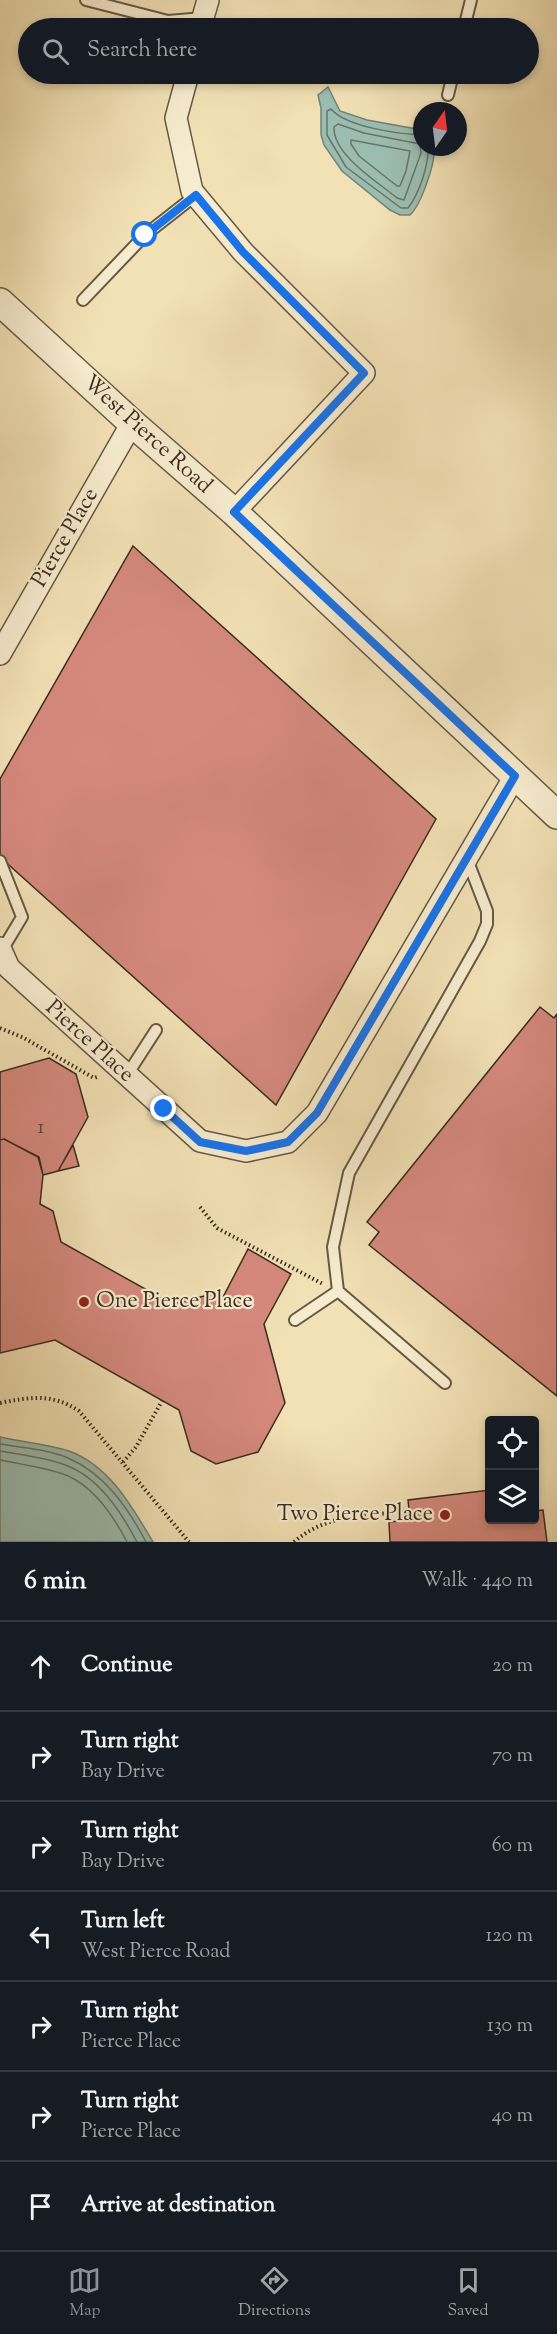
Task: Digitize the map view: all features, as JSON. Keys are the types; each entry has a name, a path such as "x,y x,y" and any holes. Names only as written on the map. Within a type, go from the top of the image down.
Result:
{"street":[{"path":"185,84 176,118 192,191 243,252 364,373 234,512"},
{"name":"West Pierce Road","path":"0,302 132,423 234,512 557,815"},
{"name":"Pierce Place","path":"0,654 132,423"},
{"name":"Pierce Place","path":"1,950 9,968 200,1142 246,1151 288,1142 317,1113 515,776"}],"lane":[{"path":"86,0 156,18"},
{"path":"466,18 471,0"},
{"path":"186,18 204,15"},
{"path":"448,95 451,84"},
{"path":"83,300 145,235 196,195"},
{"path":"445,1383 338,1291 333,1247 350,1173 480,941 487,924 487,911 467,858"},
{"path":"0,861 22,917 1,950"},
{"path":"127,1075 156,1030"},
{"path":"295,1320 338,1291"}],"path":[{"path":"0,1028 24,1038 71,1065"},
{"path":"200,1207 218,1228 338,1291"},
{"path":"0,1403 46,1397 64,1401 79,1411 189,1542"},
{"path":"123,1462 136,1447 162,1401"},
{"path":"294,1542 319,1526 337,1520 365,1514 394,1513"}],"water":[{"path":"328,87 340,111 367,120 413,128 413,156 434,156 427,183 419,202 410,215 400,215 390,210 342,171 324,145 318,95"},
{"path":"0,1437 69,1451 84,1458 108,1477 118,1489 153,1542 0,1542"}],"building":[{"path":"133,546 436,819 276,1105 0,857 0,779"},
{"path":"540,1007 554,1018 557,1014 557,1396 369,1245 379,1232 367,1222"},
{"path":"49,1058 76,1074 88,1117 58,1171 43,1175 39,1157 4,1139 0,1140 0,1072"},
{"name":"One Pierce Place","path":"4,1139 38,1157 43,1175 40,1204 53,1211 61,1242 172,1304 212,1294 222,1299 248,1249 291,1274 264,1324 285,1403 258,1452 216,1464 191,1451 179,1410 55,1340 0,1353 0,1140"},
{"path":"73,1145 79,1166 58,1171"},
{"name":"Two Pierce Place","path":"485,1491 485,1524 539,1524 539,1510 543,1510 547,1542 390,1542 389,1522 400,1521 399,1511 409,1510 408,1500"}],"place":[{"name":"One Pierce Place","path":"84,1302"},
{"name":"Two Pierce Place","path":"445,1515"}],"route":[{"path":"145,235 196,195 243,252 364,373 234,512 515,776 317,1113 288,1142 246,1151 200,1142 164,1109"}]}
